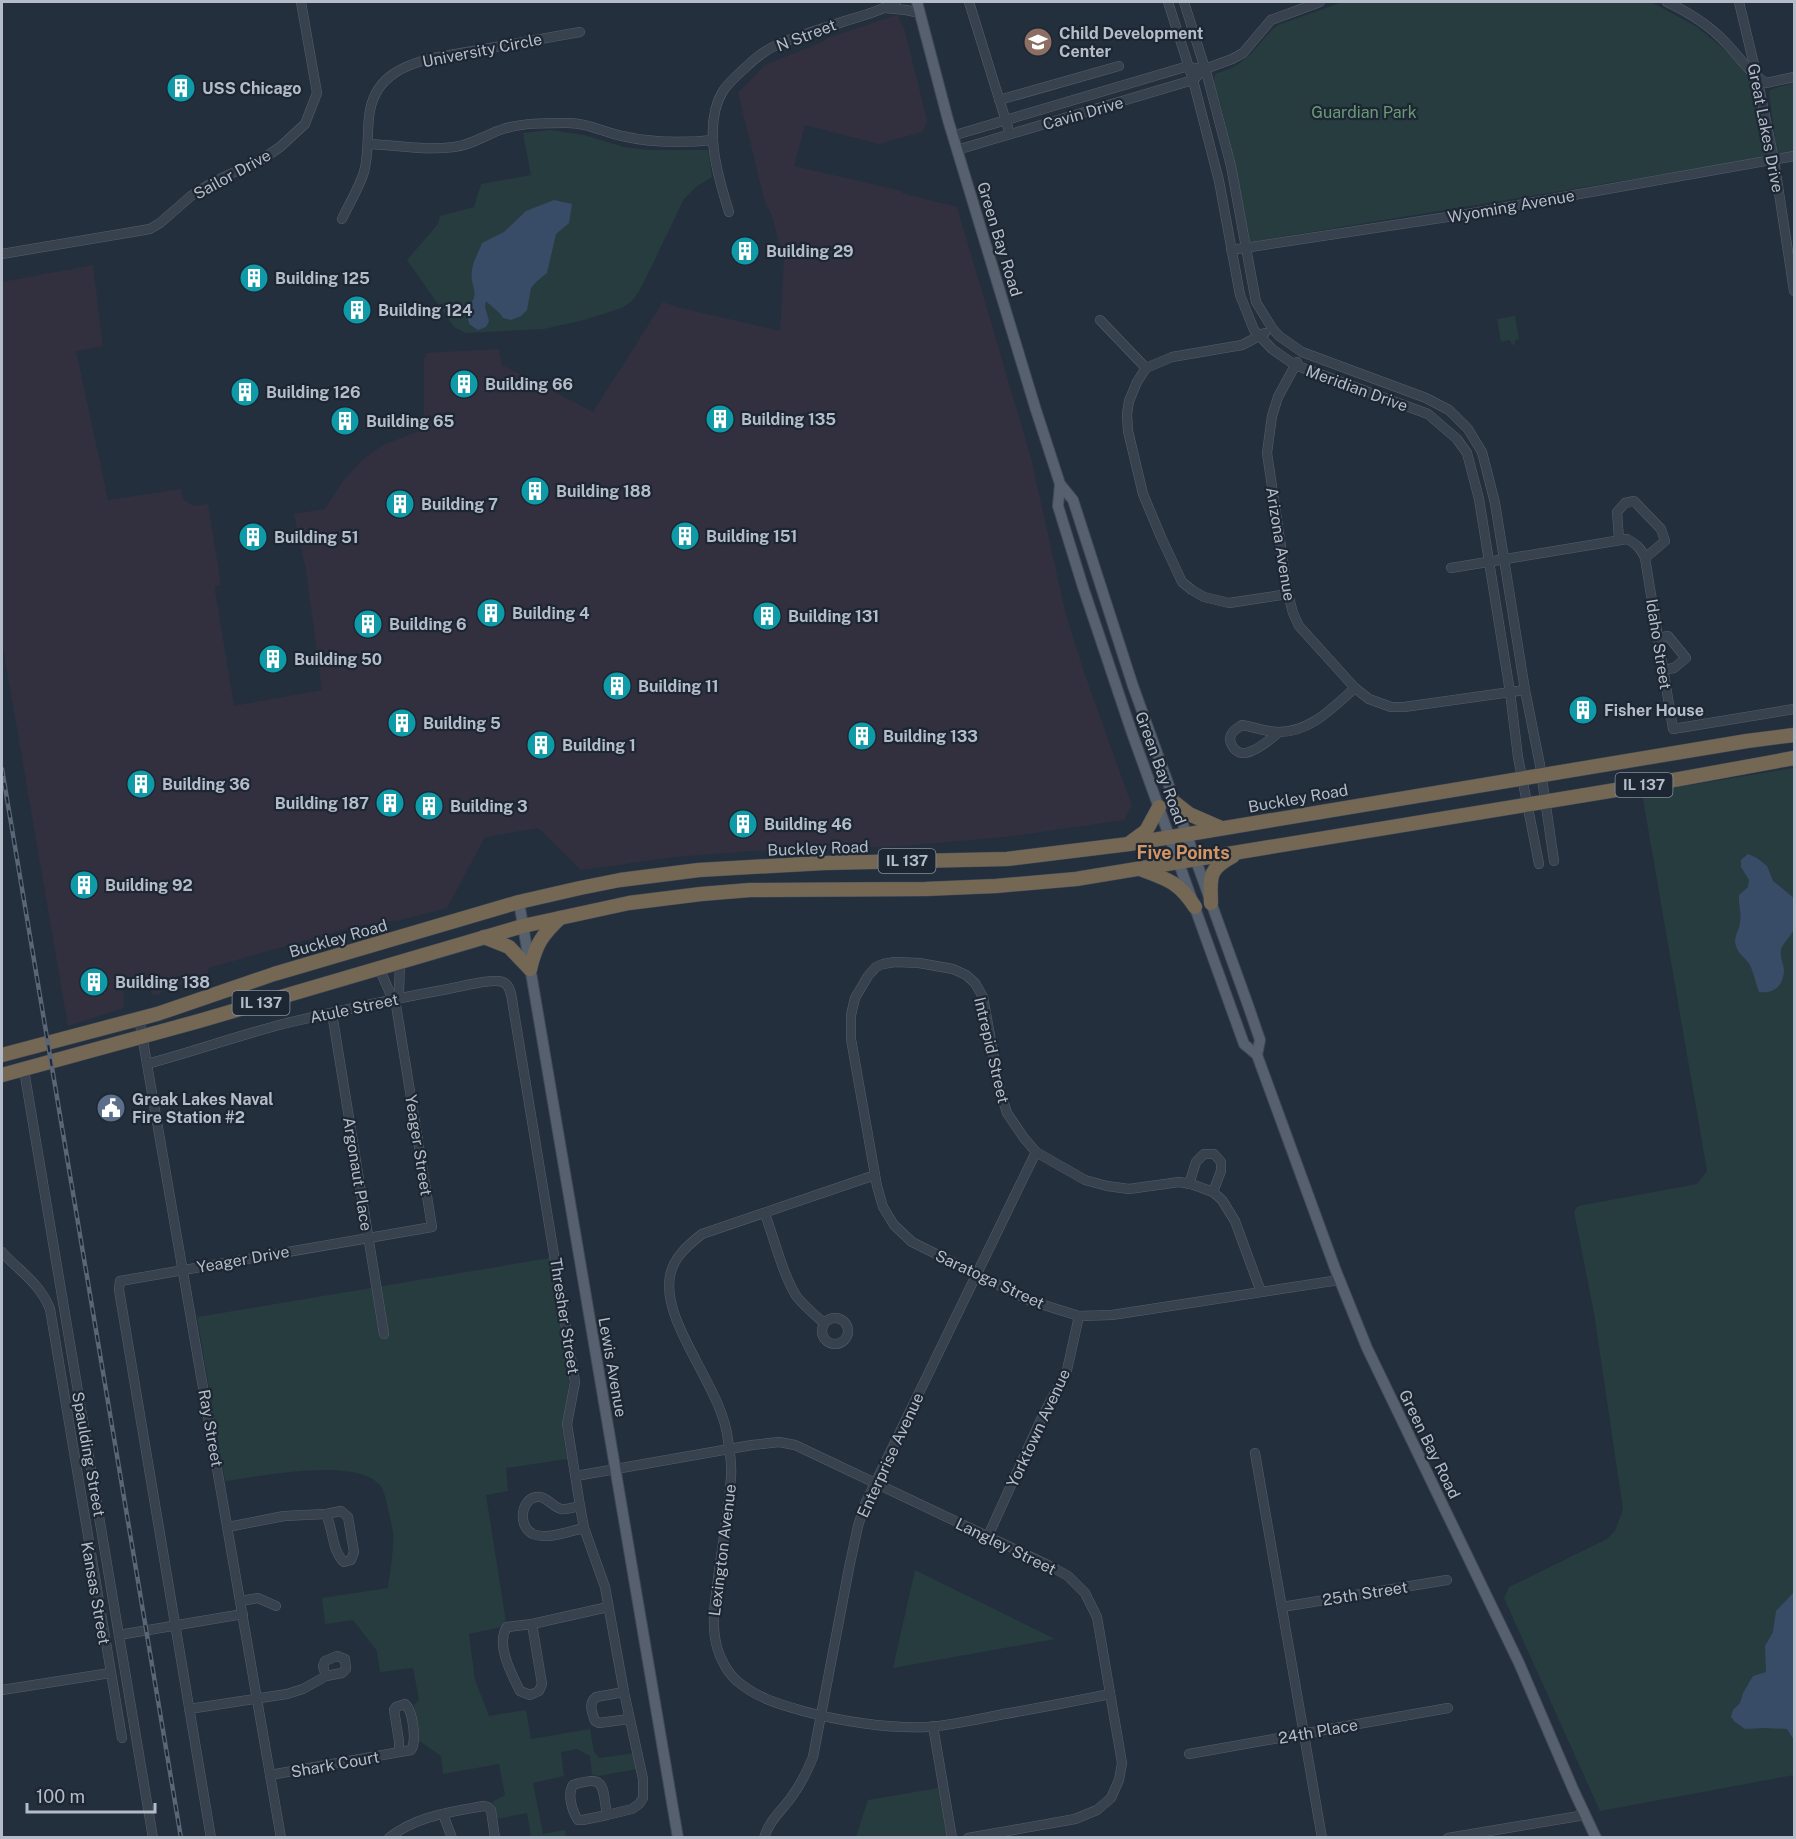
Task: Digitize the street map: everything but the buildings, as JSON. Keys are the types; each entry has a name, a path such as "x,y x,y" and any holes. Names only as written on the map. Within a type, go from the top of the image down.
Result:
{"highway":[{"name":"Buckley Road","path":"2,1055 157,1014 274,974 519,902 620,880 699,870 824,863 1007,859 1129,844 1794,735"},
{"name":"IL 137","path":"2,1075 199,1021 523,926 629,903 750,890 925,889 1076,879 1794,758"},
{"path":"1175,802 1191,816 1221,828"},
{"path":"1129,844 1146,831 1159,807"},
{"path":"1210,903 1210,880 1213,870 1219,864 1246,851"},
{"path":"1138,869 1182,889 1195,907"},
{"path":"699,870 701,894"},
{"path":"530,969 539,941 561,917"},
{"path":"484,937 509,947 530,969"}],"main road":[{"name":"Green Bay Road","path":"917,2 952,136 1060,484 1073,500 1122,653 1260,1040 1257,1055"},
{"name":"Green Bay Road","path":"1060,484 1058,506 1117,689 1244,1044 1257,1055 1339,1280 1382,1381 1519,1663 1596,1838"},
{"name":"Lewis Avenue","path":"519,902 678,1838"}],"street":[{"name":"Sailor Drive","path":"2,254 150,229 160,224 191,196 213,182 261,160 280,147 305,124 317,93 302,2"},
{"name":"N Street","path":"729,212 719,180 713,140 713,120 723,91 755,58 777,45 885,8 896,2"},
{"path":"969,2 1010,134"},
{"name":"Meridian Drive","path":"1168,2 1193,80 1219,181 1242,304 1254,330 1272,349 1295,365 1428,414 1457,439 1467,453 1479,499 1522,778 1539,864"},
{"name":"Meridian Drive","path":"1184,2 1231,166 1256,302 1272,328 1279,336 1302,352 1426,398 1449,410 1468,429 1482,452 1495,503 1525,690 1542,775 1554,861"},
{"name":"Cavin Drive","path":"957,150 1193,80 1205,69 1244,53 1271,20 1320,2"},
{"path":"1667,2 1703,22 1757,77 1766,83 1794,77"},
{"name":"Great Lakes Drive","path":"1739,2 1774,160 1794,291"},
{"name":"N Street","path":"885,8 920,13"},
{"name":"University Circle","path":"342,219 363,173 371,104 384,82 402,68 433,58 580,32"},
{"path":"999,100 1119,66"},
{"name":"Cavin Drive","path":"952,136 1189,67 1205,69"},
{"path":"368,144 425,148 454,147 510,127 538,123 583,125 617,135 646,140 676,142 713,140"},
{"name":"Wyoming Avenue","path":"1231,250 1467,214 1794,156"},
{"path":"1101,320 1146,368"},
{"path":"1272,328 1242,345 1172,357 1146,368 1129,401 1128,431 1143,494 1182,582 1204,597 1229,603 1288,594"},
{"name":"Arizona Avenue","path":"1302,352 1278,397 1272,416 1267,453 1288,594 1299,626 1355,688 1379,704 1404,707 1525,690"},
{"path":"1451,568 1619,539 1627,539 1635,543 1645,558 1665,540 1661,530 1634,501 1626,503 1617,512 1619,539"},
{"name":"Idaho Street","path":"1645,558 1673,729 1794,710"},
{"path":"1658,638 1668,636 1686,658 1674,668 1663,670"},
{"path":"1278,732 1270,740 1248,753 1240,753 1230,741 1231,735 1242,725 1278,732 1312,723 1335,707 1355,688"},
{"path":"379,968 395,999 399,993 400,962"},
{"name":"Intrepid Street","path":"862,985 876,968 895,962 953,969 966,975 975,983 983,997 1000,1091 1007,1113 1036,1152 1085,1180 1107,1186 1129,1189 1179,1182 1213,1192"},
{"name":"Atule Street","path":"147,1064 281,1025 395,999 496,981 506,984 513,1006"},
{"name":"Saratoga Street","path":"862,985 855,998 851,1015 851,1039 875,1175 883,1207 894,1225 912,1242 1031,1301 1079,1316 1113,1315 1339,1280"},
{"name":"Yeager Street","path":"368,1238 432,1227 395,999"},
{"name":"Thresher Street","path":"513,1006 575,1382 567,1424 579,1506 584,1528 605,1587 644,1788 639,1804 632,1809 607,1815"},
{"name":"Argonaut Place","path":"332,1013 384,1334"},
{"name":"Ray Street","path":"139,1018 281,1838"},
{"name":"Spaulding Street","path":"24,1070 153,1838"},
{"name":"Enterprise Avenue","path":"764,1838 767,1827 795,1792 813,1757 858,1526 865,1504 1036,1152"},
{"path":"1189,1184 1196,1162 1204,1154 1214,1154 1221,1162 1221,1171 1213,1192 1222,1200 1235,1221 1261,1292"},
{"name":"Lexington Avenue","path":"875,1175 702,1234 677,1258 670,1275 669,1295 674,1315 724,1421 729,1449 731,1475 714,1626 717,1647 724,1665 735,1679 751,1692 768,1701 822,1716 895,1726 953,1724 1110,1694"},
{"path":"765,1214 797,1296 824,1323"},
{"name":"Yeager Drive","path":"175,1626 119,1282 368,1238"},
{"name":"Kansas Street","path":"2,1252 45,1295 50,1308 122,1738"},
{"name":"Yorktown Avenue","path":"988,1536 1066,1370 1079,1316"},
{"name":"Langley Street","path":"576,1476 729,1449 779,1442 795,1445 1068,1576 1084,1593 1097,1617 1122,1763 1119,1780 1110,1798 1097,1810 1076,1819 968,1838"},
{"path":"1255,1453 1322,1838"},
{"path":"579,1506 560,1509 540,1496 534,1497 525,1505 523,1522 532,1534 546,1536 584,1528"},
{"path":"228,1527 284,1516 340,1511 348,1517 354,1552 351,1560 344,1562 338,1557 331,1525 326,1514"},
{"name":"25th Street","path":"1282,1606 1447,1580"},
{"path":"240,1601 258,1598 276,1606"},
{"path":"532,1624 542,1684 539,1691 530,1695 520,1691 510,1670 505,1655 504,1630 507,1627 532,1624 608,1607"},
{"path":"119,1635 243,1614"},
{"path":"175,1626 211,1838"},
{"path":"2,1690 110,1673"},
{"path":"189,1709 287,1694 303,1689 326,1676"},
{"path":"624,1692 596,1697 592,1700 593,1717 598,1723 629,1719"},
{"name":"Shark Court","path":"270,1775 411,1750 414,1744 411,1712 405,1704 394,1710 399,1752"},
{"name":"24th Place","path":"1189,1754 1448,1708"},
{"path":"933,1726 952,1838"},
{"path":"588,1780 595,1780 599,1783 602,1787 607,1815 578,1820 570,1792 573,1785 588,1780"},
{"path":"389,1838 397,1831 422,1819 484,1806 491,1810 495,1838"},
{"path":"443,1814 452,1838"},
{"path":"1448,1838 1585,1815"}],"shaded area":[{"path":"897,15 905,31 927,121 922,132 879,144 805,125 794,166 902,191 902,193 957,207 1031,458 1065,611 1084,672 1132,806 1124,820 1014,836 904,846 750,851 676,857 581,870 538,828 485,837 447,908 400,920 356,926 208,968 208,973 160,994 152,995 150,985 141,983 123,986 124,1008 68,1026 2,641 2,282 93,265 103,346 76,351 108,500 181,489 183,499 193,506 208,504 221,585 215,586 215,591 234,706 322,690 306,570 294,514 325,509 343,481 363,459 383,445 427,428 424,416 424,358 427,353 499,349 502,365 593,412 663,302 780,331 784,262 772,216 765,202 738,93 765,65 828,38"}],"green space":[{"name":"Guardian Park","path":"1343,2 1651,2 1697,27 1753,73 1768,152 1766,157 1250,242 1222,110 1214,84 1215,74 1235,66 1246,58 1278,25"},
{"path":"1794,83 1794,153 1783,155 1776,148 1769,92 1772,89"},
{"path":"550,130 584,135 624,147 650,150 708,150 712,177 696,187 684,199 640,290 632,301 622,308 544,329 466,333 454,327 407,260 438,224 440,216 474,207 481,184 531,175 523,133"},
{"path":"1515,316 1519,339 1515,340 1515,344 1512,345 1510,340 1501,342 1497,319"},
{"path":"1794,768 1794,1775 1600,1811 1504,1598 1509,1587 1607,1539 1615,1531 1623,1509 1594,1313 1574,1211 1578,1206 1697,1184 1707,1171 1642,793"},
{"path":"550,1258 570,1377 562,1428 567,1459 506,1468 508,1491 486,1495 506,1622 501,1627 469,1634 475,1680 489,1716 526,1710 531,1739 590,1729 594,1752 600,1758 634,1753 637,1769 592,1775 590,1756 577,1749 561,1752 564,1776 533,1783 543,1834 565,1830 566,1837 531,1837 527,1813 497,1819 492,1802 505,1795 499,1764 443,1774 441,1756 418,1740 414,1705 419,1700 413,1668 380,1672 377,1651 353,1620 325,1624 322,1598 388,1588 393,1533 382,1488 371,1478 353,1472 332,1470 284,1473 225,1481 197,1317"},
{"path":"915,1570 1055,1639 893,1668"},
{"path":"938,1788 947,1837 856,1837 868,1800"}],"water":[{"path":"554,200 572,204 569,223 556,234 547,273 531,288 527,310 521,316 511,320 503,318 486,301 485,307 489,321 486,327 478,330 469,324 466,310 475,294 472,270 482,243 504,232 526,211"},
{"path":"1748,854 1767,866 1773,881 1794,898 1794,927 1781,950 1784,968 1782,981 1777,988 1769,992 1759,992 1750,965 1738,951 1735,943 1740,919 1739,895 1748,887 1749,880 1741,867 1741,860"},
{"path":"1794,1592 1794,1740 1787,1729 1745,1729 1731,1717 1753,1676 1766,1672 1765,1646 1773,1632 1776,1611"}],"railway":[{"path":"2,769 181,1838"}],"place":[{"name":"Child Development Center","path":"1038,42"},
{"name":"USS Chicago","path":"181,88"},
{"name":"Building 29","path":"745,251"},
{"name":"Building 125","path":"254,278"},
{"name":"Building 124","path":"357,310"},
{"name":"Building 66","path":"464,384"},
{"name":"Building 126","path":"245,392"},
{"name":"Building 135","path":"720,419"},
{"name":"Building 65","path":"345,421"},
{"name":"Building 188","path":"535,491"},
{"name":"Building 7","path":"400,504"},
{"name":"Building 151","path":"685,536"},
{"name":"Building 51","path":"253,537"},
{"name":"Building 4","path":"491,613"},
{"name":"Building 131","path":"767,616"},
{"name":"Building 6","path":"368,624"},
{"name":"Building 50","path":"273,659"},
{"name":"Building 11","path":"617,686"},
{"name":"Fisher House","path":"1583,710"},
{"name":"Building 5","path":"402,723"},
{"name":"Building 133","path":"862,736"},
{"name":"Building 1","path":"541,745"},
{"name":"Building 36","path":"141,784"},
{"name":"Building 187","path":"390,803"},
{"name":"Building 3","path":"429,806"},
{"name":"Building 46","path":"743,824"},
{"name":"Building 92","path":"84,885"},
{"name":"Building 138","path":"94,982"},
{"name":"Greak Lakes Naval Fire Station #2","path":"111,1108"}],"district":[{"name":"Five Points","path":"1183,853"}]}
